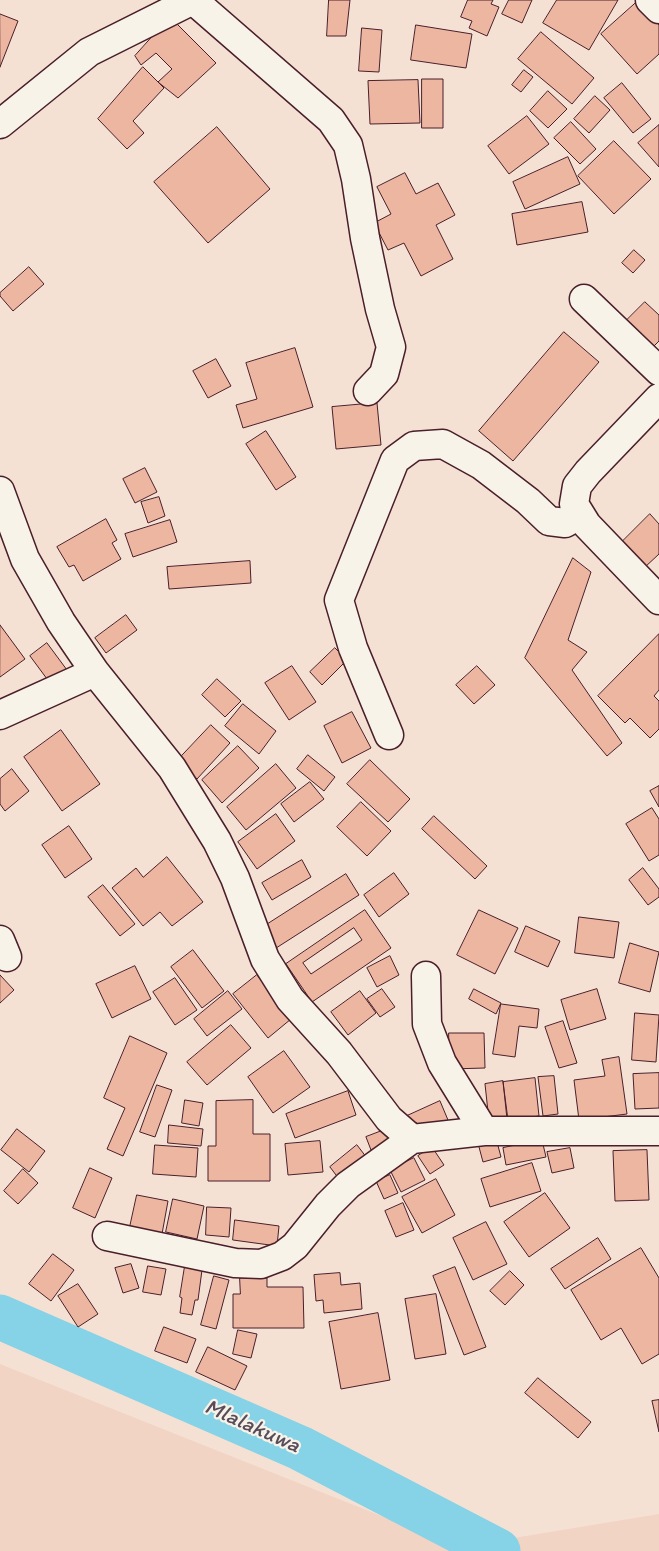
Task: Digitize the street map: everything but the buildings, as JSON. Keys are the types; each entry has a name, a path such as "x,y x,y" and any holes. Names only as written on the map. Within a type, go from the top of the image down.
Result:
{"street":[{"path":"0,124 89,52 193,0 331,120 348,145 380,309 391,347 384,374 368,390"},
{"path":"650,0 659,9"},
{"path":"584,299 659,371"},
{"path":"659,398 588,472 577,486 574,504 579,515 659,600"},
{"path":"389,735 353,648 339,600 395,460 414,446 443,444 481,465 528,501 549,521 565,523 579,515"},
{"path":"0,491 25,559 60,622 95,672 172,768 218,841 235,878 265,959 290,999 339,1053 389,1120 412,1139"},
{"path":"0,715 95,672"},
{"path":"426,976 427,1024 442,1063 484,1131"},
{"path":"107,1236 235,1263 261,1264 282,1256 295,1246 328,1205 348,1185 412,1139 484,1131 659,1130"}],"shaded area":[{"path":"0,1364 459,1547 659,1514 659,1551 0,1551"}],"waterway":[{"name":"Mlalakuwa","path":"0,1317 300,1448 498,1551"}]}
